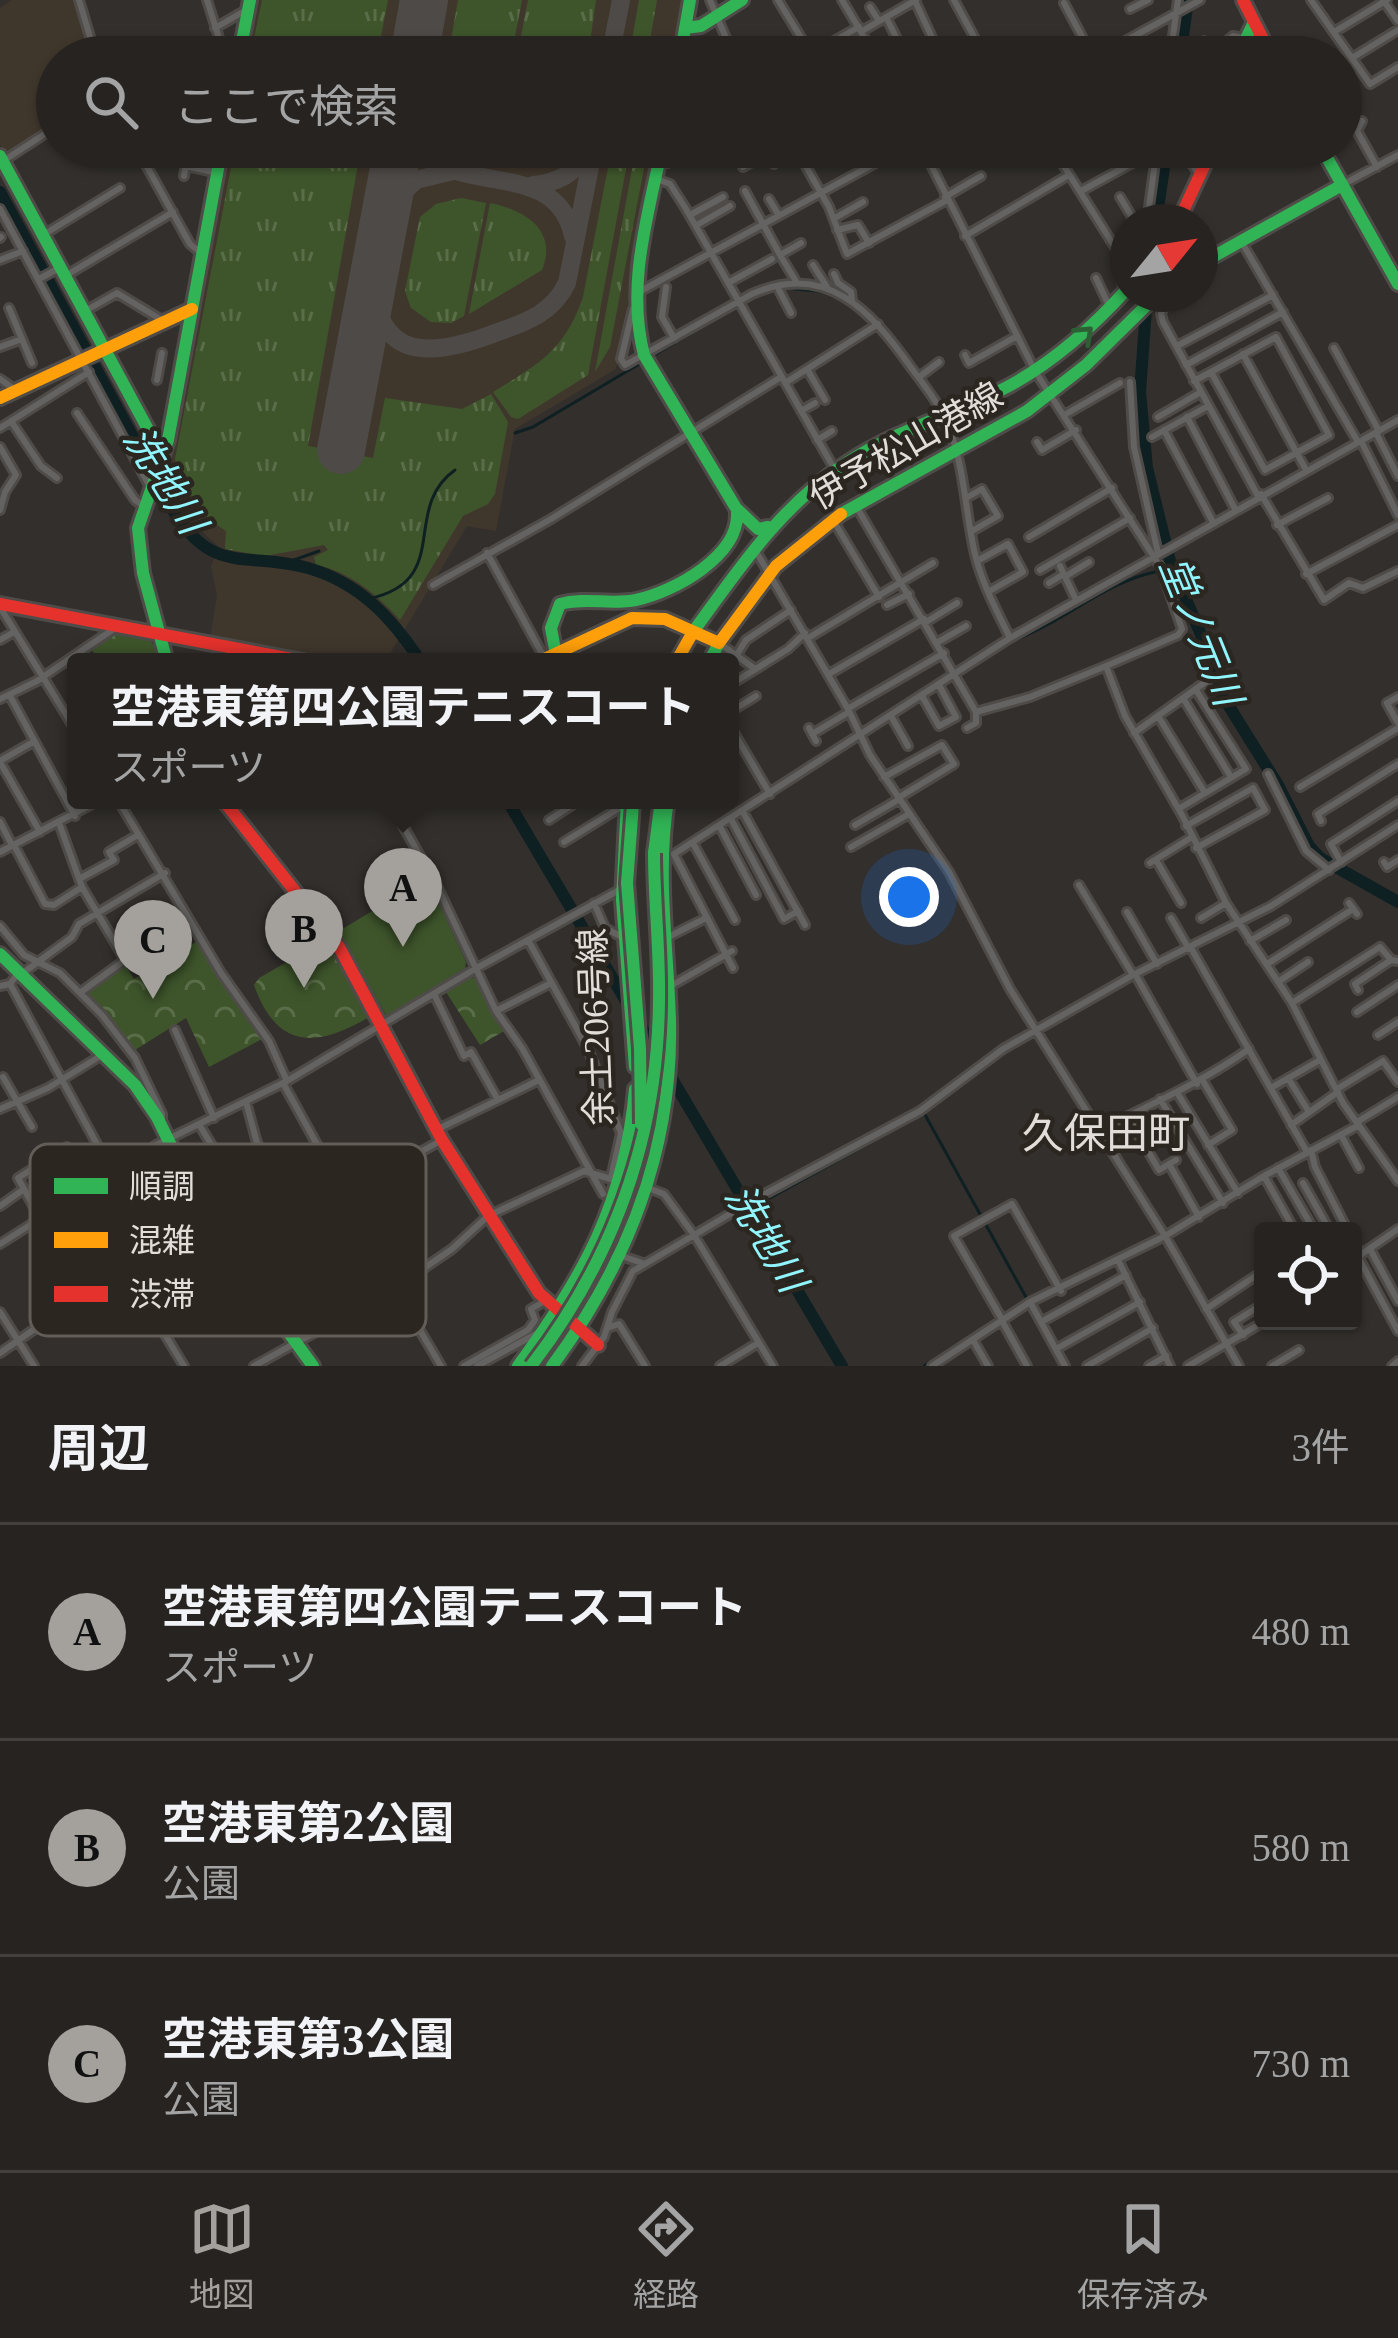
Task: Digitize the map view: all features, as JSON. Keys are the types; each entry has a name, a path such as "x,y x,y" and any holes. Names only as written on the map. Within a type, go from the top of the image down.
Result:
{"main road":[{"path":"684,36 690,0"},
{"path":"685,28 695,28 742,0"},
{"path":"1243,0 1261,36"},
{"path":"243,36 249,5"},
{"path":"1244,36 1254,22"},
{"path":"1,159 162,461"},
{"path":"164,653 137,541 162,461 219,168"},
{"path":"658,168 635,330 644,356 736,508 758,529 768,527"},
{"path":"1188,204 1206,168"},
{"path":"1333,168 1398,284"},
{"path":"1218,254 1342,184"},
{"path":"0,398 86,364 102,351 192,309"},
{"name":"伊予松山港線","path":"693,632 752,545 835,470 1035,371 1081,340 1110,309"},
{"name":"伊予松山港線","path":"714,653 769,574 800,543 1052,393 1142,312"},
{"path":"550,653 552,616 560,604 574,599 635,600 668,586 724,550 737,530 736,508"},
{"path":"0,606 260,653"},
{"path":"562,653 617,622 644,616 671,620 719,643"},
{"path":"681,653 693,632"},
{"path":"231,809 321,920 383,1025 439,1135 545,1301 598,1345"},
{"name":"余土206号線","path":"518,1366 590,1264 634,1121 633,1036 621,889 629,809"},
{"path":"630,809 627,883 640,1049 640,1149"},
{"path":"531,1366 601,1260 640,1149 656,1073 659,1000 654,853 662,809"},
{"path":"552,1366 580,1331 622,1256 648,1188 669,1052 660,883 664,809"},
{"path":"622,937 664,939"},
{"path":"0,954 17,977 136,1084 170,1144"},
{"path":"616,1181 648,1188"},
{"path":"290,1336 313,1366"}],"street":[{"path":"79,0 90,36"},
{"path":"207,0 218,36"},
{"path":"710,0 726,36"},
{"path":"778,0 800,36"},
{"path":"842,0 864,36"},
{"path":"846,36 915,0 931,36"},
{"path":"1130,9 1148,0"},
{"path":"1174,36 1178,0"},
{"path":"956,1 975,36"},
{"path":"1134,36 1198,1"},
{"path":"1315,1 1337,36"},
{"path":"1334,32 1385,1 1398,22 1362,50"},
{"path":"1064,3 1083,36"},
{"path":"215,28 249,5"},
{"path":"870,7 893,36"},
{"path":"1362,72 1370,84 1398,67"},
{"path":"1,159 36,138"},
{"path":"1362,139 1377,167"},
{"path":"1342,184 1398,155"},
{"path":"148,168 190,244 202,254"},
{"path":"186,168 218,172"},
{"path":"807,168 847,254 981,176"},
{"path":"863,168 710,251 636,300 621,359 626,364 644,356 738,301 777,286 828,289 852,301 919,377 943,415 957,453 977,561 1010,638"},
{"path":"931,168 1035,371 1157,554"},
{"path":"1065,168 1110,243"},
{"path":"1079,192 1123,168"},
{"path":"1149,204 1154,168"},
{"path":"1193,168 1202,178"},
{"path":"965,236 1069,175"},
{"path":"656,179 670,184 835,470"},
{"path":"43,235 120,188"},
{"path":"745,191 776,257 797,284"},
{"path":"689,215 723,197"},
{"path":"1120,197 1124,204"},
{"path":"770,199 778,214"},
{"path":"818,218 863,202"},
{"path":"695,225 730,206"},
{"path":"0,209 152,486"},
{"path":"40,279 173,212"},
{"path":"836,230 858,225 868,243"},
{"path":"1241,241 1360,441 1398,515"},
{"path":"728,284 801,243"},
{"path":"0,260 23,251"},
{"path":"813,265 828,289"},
{"path":"834,274 838,284 851,292 852,301"},
{"path":"1096,278 1110,306"},
{"path":"777,286 791,313"},
{"path":"666,287 662,317 674,338"},
{"path":"85,311 117,293 165,322"},
{"path":"1177,346 1273,295"},
{"path":"12,311 32,358"},
{"path":"1164,312 1163,322 1185,365 1324,600 1349,583 1363,588 1398,571"},
{"path":"1185,365 1282,312"},
{"path":"434,585 551,519 690,430 807,369 877,325"},
{"path":"965,355 969,363 1017,337"},
{"path":"1194,381 1211,371 1276,337 1329,435 1265,470 1211,371"},
{"path":"0,347 22,338"},
{"path":"1334,348 1398,476"},
{"path":"157,380 162,352"},
{"path":"1243,354 1306,470"},
{"path":"919,377 939,362"},
{"path":"0,428 86,364"},
{"path":"160,365 181,369"},
{"path":"801,411 820,401 807,369"},
{"path":"0,380 16,392"},
{"path":"976,712 1030,697 1181,633 1157,554 1125,383 1066,414"},
{"path":"1158,417 1201,392"},
{"path":"1152,437 1208,406"},
{"path":"76,413 135,500 145,507"},
{"path":"1187,417 1200,431 1235,509"},
{"path":"11,420 41,466 56,478"},
{"path":"733,968 674,854 1010,638 1395,422 1398,436"},
{"path":"1037,442 1042,450 1076,430"},
{"path":"1164,430 1213,522"},
{"path":"817,440 832,431"},
{"path":"0,448 16,476 0,510"},
{"path":"1218,476 1228,471"},
{"path":"1030,536 1112,488"},
{"path":"966,498 982,489 998,516 971,532"},
{"path":"1276,525 1328,498"},
{"path":"856,506 957,674 976,712 976,723 967,728"},
{"path":"1048,583 1074,546 1130,518"},
{"path":"833,520 879,597"},
{"path":"1306,574 1398,525"},
{"path":"977,561 1007,544 1023,572 988,592"},
{"path":"752,545 884,778 949,872 1034,1031 1165,1236 1239,1366"},
{"path":"487,553 546,653"},
{"path":"1040,570 1089,562"},
{"path":"739,679 807,635 930,567"},
{"path":"1058,567 1076,600"},
{"path":"887,605 909,594"},
{"path":"828,674 957,603"},
{"path":"0,606 67,717"},
{"path":"738,653 746,640 791,610"},
{"path":"79,653 118,626"},
{"path":"938,642 966,626"},
{"path":"0,640 14,632"},
{"path":"719,643 732,653"},
{"path":"812,734 944,653"},
{"path":"739,658 755,669"},
{"path":"0,699 67,661"},
{"path":"1106,666 1134,733 1226,903 1292,1003 1337,1091 1398,1181"},
{"path":"1134,733 1211,678"},
{"path":"922,696 939,726 956,717 939,685"},
{"path":"1179,809 1246,769 1196,690"},
{"path":"10,696 67,803"},
{"path":"739,706 756,696"},
{"path":"1300,787 1368,752 1398,726 1387,703 1398,697"},
{"path":"1183,698 1231,778"},
{"path":"891,716 908,746"},
{"path":"1158,716 1205,793"},
{"path":"739,741 770,794"},
{"path":"33,742 0,762 40,832"},
{"path":"855,825 954,764 943,745 884,778"},
{"path":"1321,821 1318,814 1387,776 1398,764"},
{"path":"1268,774 1306,851 1329,870"},
{"path":"1186,826 1253,788 1265,810 1196,848"},
{"path":"1341,862 1330,844 1398,802"},
{"path":"70,809 74,816"},
{"path":"0,852 86,809"},
{"path":"93,809 98,816"},
{"path":"123,809 221,973 269,1041 317,1144"},
{"path":"391,809 437,886 496,1011 603,1194"},
{"path":"549,820 566,809"},
{"path":"569,841 620,809"},
{"path":"743,812 761,837 805,925"},
{"path":"852,844 909,814"},
{"path":"731,819 784,919 799,909"},
{"path":"0,822 47,906 114,860 109,852 138,835"},
{"path":"59,823 81,883 125,962 80,992"},
{"path":"582,1366 610,1327 612,1312 633,1271 755,1198 920,1111 994,1054 1134,975 1239,924 1398,825"},
{"path":"720,826 756,895"},
{"path":"1181,903 1153,862 1192,838"},
{"path":"693,843 715,875 735,920"},
{"path":"1384,862 1387,867 1398,860"},
{"path":"0,986 72,937 79,924 165,873"},
{"path":"1078,886 1232,1130 1208,1144"},
{"path":"148,1144 164,1132 200,1126 285,1082 475,968 621,889"},
{"path":"1163,899 1174,892"},
{"path":"594,903 605,928 622,937"},
{"path":"1201,918 1226,903"},
{"path":"1267,964 1302,946 1325,922 1353,908"},
{"path":"1126,912 1157,964"},
{"path":"1171,918 1309,1151 1343,1222"},
{"path":"1250,941 1286,920"},
{"path":"664,939 710,921"},
{"path":"0,926 20,951 54,969 80,992 135,1058 164,1117 164,1132"},
{"path":"426,1266 488,1216 584,1171 616,1181 621,1133 588,1048 528,940"},
{"path":"1292,1003 1326,977 1380,947 1395,961 1355,984 1358,990"},
{"path":"667,988 729,953"},
{"path":"1278,982 1308,962"},
{"path":"17,977 97,1144"},
{"path":"496,1011 551,983"},
{"path":"1357,1012 1398,985"},
{"path":"434,994 464,1056 471,1052 498,1100"},
{"path":"1378,1035 1398,1022"},
{"path":"175,1030 214,1118"},
{"path":"1099,1131 1200,1082 1249,1049"},
{"path":"0,1108 48,1088 104,1054"},
{"path":"1270,1088 1320,1060"},
{"path":"1291,1124 1383,1061 1398,1082"},
{"path":"3,1077 32,1127"},
{"path":"1288,1078 1310,1112"},
{"path":"424,1144 539,1081"},
{"path":"1178,1094 1238,1193"},
{"path":"932,1366 948,1362 1030,1302 1165,1236 1398,1097"},
{"path":"1160,1099 1223,1203"},
{"path":"246,1102 258,1144"},
{"path":"1128,1116 1159,1170 1173,1162 1199,1216"},
{"path":"200,1126 211,1144"},
{"path":"1341,1135 1359,1168"},
{"path":"1278,1168 1309,1222"},
{"path":"30,1170 18,1178 30,1199"},
{"path":"1264,1176 1290,1222"},
{"path":"1303,1183 1325,1222"},
{"path":"648,1188 664,1194 694,1235 773,1366"},
{"path":"0,1206 24,1189"},
{"path":"1027,1366 954,1236 1012,1204 1060,1291"},
{"path":"0,1244 30,1227"},
{"path":"1362,1254 1398,1228"},
{"path":"1013,1239 1027,1231"},
{"path":"1370,1249 1398,1301"},
{"path":"622,1256 645,1264"},
{"path":"972,1267 985,1259"},
{"path":"1030,1267 1043,1259"},
{"path":"1118,1260 1170,1366"},
{"path":"1362,1264 1398,1331"},
{"path":"1041,1322 1126,1275"},
{"path":"1206,1309 1254,1276"},
{"path":"990,1298 1002,1291"},
{"path":"464,1366 529,1330 535,1320 531,1310 545,1301"},
{"path":"1056,1348 1140,1301"},
{"path":"1030,1302 1065,1366"},
{"path":"1243,1335 1234,1322 1254,1310"},
{"path":"0,1312 22,1339 34,1366"},
{"path":"610,1327 619,1324 645,1366"},
{"path":"1087,1366 1153,1328"},
{"path":"1188,1366 1254,1328"},
{"path":"0,1352 30,1334"},
{"path":"477,1366 536,1334"},
{"path":"166,1336 184,1366"},
{"path":"254,1366 311,1336"},
{"path":"424,1336 441,1366"},
{"path":"973,1340 988,1366"},
{"path":"720,1366 759,1343"},
{"path":"1272,1366 1288,1362 1299,1350"},
{"path":"1149,1366 1166,1356"}],"shaded area":[{"path":"12,0 74,0 85,36 36,36 36,135 5,153 0,145 0,8"},
{"path":"255,0 685,0 678,36 249,36"},
{"path":"224,168 653,168 616,369 515,429 496,531 467,526 390,653 290,653 210,639 217,595 211,566 219,547 191,522 166,475"}],"green space":[{"path":"262,0 388,0 381,36 254,36"},
{"path":"458,0 522,0 515,36 452,36"},
{"path":"528,0 596,0 591,36 521,36"},
{"path":"639,0 657,0 651,36 633,36"},
{"path":"231,168 357,168 308,446 373,458 385,398 462,409 491,394 508,422 495,494 488,504 463,516 400,620 362,585 316,565 314,557 328,550 324,545 265,556 225,549 226,531 187,491 175,459"},
{"path":"608,168 626,168 588,375 518,419 511,417 493,392 559,343 583,297"},
{"path":"632,168 644,168 610,347 595,372"},
{"path":"461,198 486,203 464,316 451,323 431,322 411,308 405,291 420,217 436,204"},
{"path":"490,203 535,224 546,244 546,256 542,270 469,314"},
{"path":"118,629 149,637 157,653 94,653 92,648"},
{"path":"427,878 465,968 387,1017 339,931"},
{"path":"198,941 264,1038 209,1067 186,1018 135,1050 83,992 125,965 134,979"},
{"path":"318,944 330,947 369,1017 332,1034 301,1037 274,1022 254,985"},
{"path":"474,978 504,1031 480,1045 446,992"}],"waterway":[{"name":"堂ノ元川","path":"1183,36 1188,0"},
{"name":"堂ノ元川","path":"1159,204 1164,168"},
{"name":"洗地川","path":"0,192 186,529 216,553 308,568 344,583 386,617 414,653"},
{"path":"786,288 827,292"},
{"path":"656,354 736,306"},
{"name":"堂ノ元川","path":"1146,312 1140,392 1147,468 1170,561 1207,649 1217,687 1278,785 1309,846 1320,858 1398,902"},
{"path":"515,433 641,363"},
{"path":"914,377 936,410"},
{"path":"368,599 394,590 410,577 419,561 430,504 455,470"},
{"path":"963,500 972,555"},
{"path":"283,564 319,551"},
{"path":"975,565 986,595"},
{"path":"1014,640 1118,585 1155,572"},
{"name":"洗地川","path":"512,809 842,1366"},
{"path":"748,1210 924,1113 1027,1299 1004,1315"},
{"path":"924,1366 996,1320"}],"taxiway":[{"path":"614,36 621,0"},
{"path":"450,168 547,196 563,212 573,236"},
{"path":"533,185 575,168"},
{"path":"372,280 385,326 411,346 447,347 534,317 553,303 567,283 590,168"},
{"path":"386,209 416,180 453,171"}],"runway":[{"path":"418,36 424,0"},
{"path":"341,450 394,168"}],"traffic: fast":[{"path":"243,36 250,0"},
{"path":"684,36 690,0"},
{"path":"685,28 701,26 742,0"},
{"path":"1247,36 1254,22"},
{"path":"0,156 163,457"},
{"path":"165,653 143,573 138,528 168,440 218,168"},
{"path":"657,168 638,277 644,355 736,508 758,529 768,527"},
{"path":"1333,168 1398,284"},
{"path":"1218,254 1342,185"},
{"path":"693,632 763,540 824,479 886,441 1024,377 1072,343 1110,307"},
{"path":"841,514 1027,411 1086,365 1140,312"},
{"path":"556,653 551,628 560,604 636,600 668,589 716,557 735,529 737,513"},
{"path":"714,653 719,643"},
{"path":"627,809 622,900 635,1067"},
{"path":"633,809 627,883 641,1124"},
{"path":"654,853 660,809"},
{"path":"552,1366 623,1246 654,1160 669,1069 663,883 667,809"},
{"path":"531,1366 586,1283 608,1239 640,1148 657,1051 654,853"},
{"path":"0,954 135,1085 170,1144"},
{"path":"518,1366 563,1301 598,1236 622,1167 635,1089"},
{"path":"291,1336 313,1366"}],"traffic: slow":[{"path":"0,398 192,309"},
{"path":"557,653 632,618 665,619 719,643 776,566 841,514"},
{"path":"681,653 693,632"}],"traffic: jam":[{"path":"1243,0 1261,36"},
{"path":"1186,204 1203,168"},
{"path":"0,604 260,653"},
{"path":"230,809 339,947 442,1140 539,1293 598,1345"}],"place":[{"name":"空港東第四公園テニスコート","path":"403,947"},
{"name":"空港東第2公園","path":"304,988"},
{"name":"空港東第3公園","path":"153,999"}],"district":[{"name":"久保田町","path":"1106,1134"}]}
